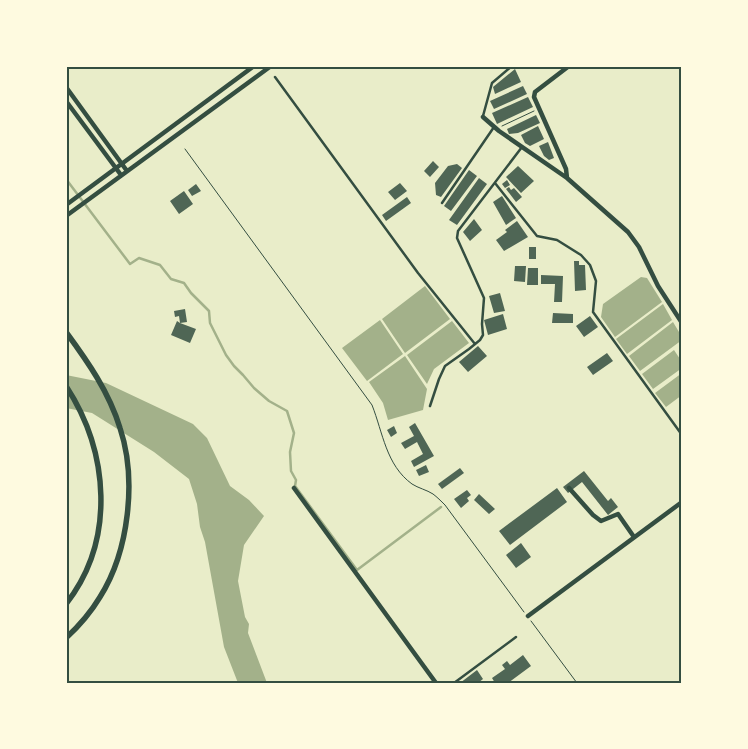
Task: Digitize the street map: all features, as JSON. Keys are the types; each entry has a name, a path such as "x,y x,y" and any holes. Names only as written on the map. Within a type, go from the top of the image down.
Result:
{"street":[{"path":"66,204 254,66"},
{"path":"66,216 271,66"},
{"path":"567,178 566,170 534,97 535,92 569,66"},
{"path":"66,88 127,171"},
{"path":"66,101 121,175"},
{"path":"483,117 494,127 567,178 628,232 639,247 658,286 682,323"},
{"path":"66,332 86,359 108,397 120,428 127,458 129,492 128,518 112,572 101,596 89,614 66,638"},
{"path":"66,386 86,420 98,462 101,513 96,548 86,570 66,604"},
{"path":"294,488 436,683"},
{"path":"569,488 592,515 601,521 618,514 634,538"},
{"path":"528,616 682,502"}],"lane":[{"path":"483,117 492,83 512,66"},
{"path":"275,77 418,273 475,344"},
{"path":"442,203 494,127"},
{"path":"430,406 445,366 475,344 483,335 484,298 457,238 458,231 522,147"},
{"path":"496,183 537,236 557,240 581,254 590,265 596,281 593,312 682,436"},
{"path":"454,683 516,637"}],"path":[{"path":"503,126 534,111"},
{"path":"185,149 372,405 384,444 394,464 412,484 433,494 445,505 577,683"}],"shaded area":[{"path":"641,277 647,278 662,302 615,337 601,317 603,304"},
{"path":"425,286 450,319 405,353 382,319"},
{"path":"663,304 672,320 627,354 616,339"},
{"path":"380,320 403,354 367,381 342,348"},
{"path":"452,321 469,343 434,369 427,384 407,355"},
{"path":"673,322 682,340 640,371 629,356"},
{"path":"674,350 682,362 682,368 653,389 642,374"},
{"path":"405,356 427,389 423,410 388,420 383,403 369,382"},
{"path":"682,373 682,395 666,407 655,393"},
{"path":"66,375 106,383 193,424 207,438 230,486 249,500 264,516 244,545 238,581 245,617 249,624 248,633 267,683 238,683 224,647 205,542 200,527 197,504 189,479 154,452 92,413 66,408"}],"building":[{"path":"515,69 521,82 495,94 493,87"},
{"path":"523,86 527,94 494,109 490,101"},
{"path":"528,97 533,107 497,124 492,113"},
{"path":"536,115 540,123 518,133 509,134 507,129"},
{"path":"538,126 544,139 530,146 525,143 521,135"},
{"path":"548,142 554,158 549,160 544,156 539,146"},
{"path":"433,161 439,167 430,177 424,171"},
{"path":"457,164 462,168 441,197 436,195 435,183 448,166"},
{"path":"518,166 534,181 521,193 506,177"},
{"path":"469,170 477,176 451,211 444,206"},
{"path":"479,178 487,184 457,225 449,220"},
{"path":"507,180 510,185 505,188 502,184"},
{"path":"400,183 407,191 395,200 388,192"},
{"path":"196,184 201,191 192,196 188,190"},
{"path":"509,187 511,190 514,188 522,197 516,202 506,189"},
{"path":"184,191 193,204 179,214 170,201"},
{"path":"502,196 516,218 506,225 493,202"},
{"path":"407,197 411,203 386,221 382,215"},
{"path":"474,219 482,230 470,241 463,232"},
{"path":"517,221 528,237 504,251 496,240"},
{"path":"529,247 536,247 536,259 529,259"},
{"path":"574,261 579,261 579,265 585,265 586,290 575,291"},
{"path":"515,266 526,266 525,282 514,281"},
{"path":"528,268 538,268 538,285 527,285"},
{"path":"541,275 563,276 562,302 554,302 555,284 541,284"},
{"path":"500,293 505,311 494,313 489,296"},
{"path":"185,309 187,322 180,323 179,316 175,317 174,311"},
{"path":"553,313 573,314 573,323 552,323"},
{"path":"503,314 507,329 488,335 484,320"},
{"path":"590,316 598,327 584,337 576,326"},
{"path":"177,321 196,329 190,343 171,335"},
{"path":"478,346 487,356 468,372 459,362"},
{"path":"607,353 613,361 593,375 587,367"},
{"path":"415,423 434,456 414,467 411,461 423,454 417,442 405,449 401,443 414,436 409,427"},
{"path":"394,426 397,433 391,437 387,430"},
{"path":"426,465 429,472 419,476 416,470"},
{"path":"460,468 464,473 442,489 438,484"},
{"path":"584,471 608,501 611,498 618,507 608,515 582,482 568,493 563,487"},
{"path":"557,488 567,502 510,545 499,531"},
{"path":"467,490 471,495 467,498 469,501 461,508 454,499"},
{"path":"479,494 495,509 489,514 474,500"},
{"path":"521,543 531,557 516,568 506,555"},
{"path":"523,655 531,666 508,683 495,683 492,678 505,669 502,665 507,661 510,665"},
{"path":"477,670 483,679 478,683 460,683"}],"waterway":[{"path":"66,179 130,264 139,258 160,265 171,279 184,283 209,311 210,323 226,355 234,366 269,401 287,411 294,433 290,452 291,471 296,480 295,486 357,570 441,507"}]}
